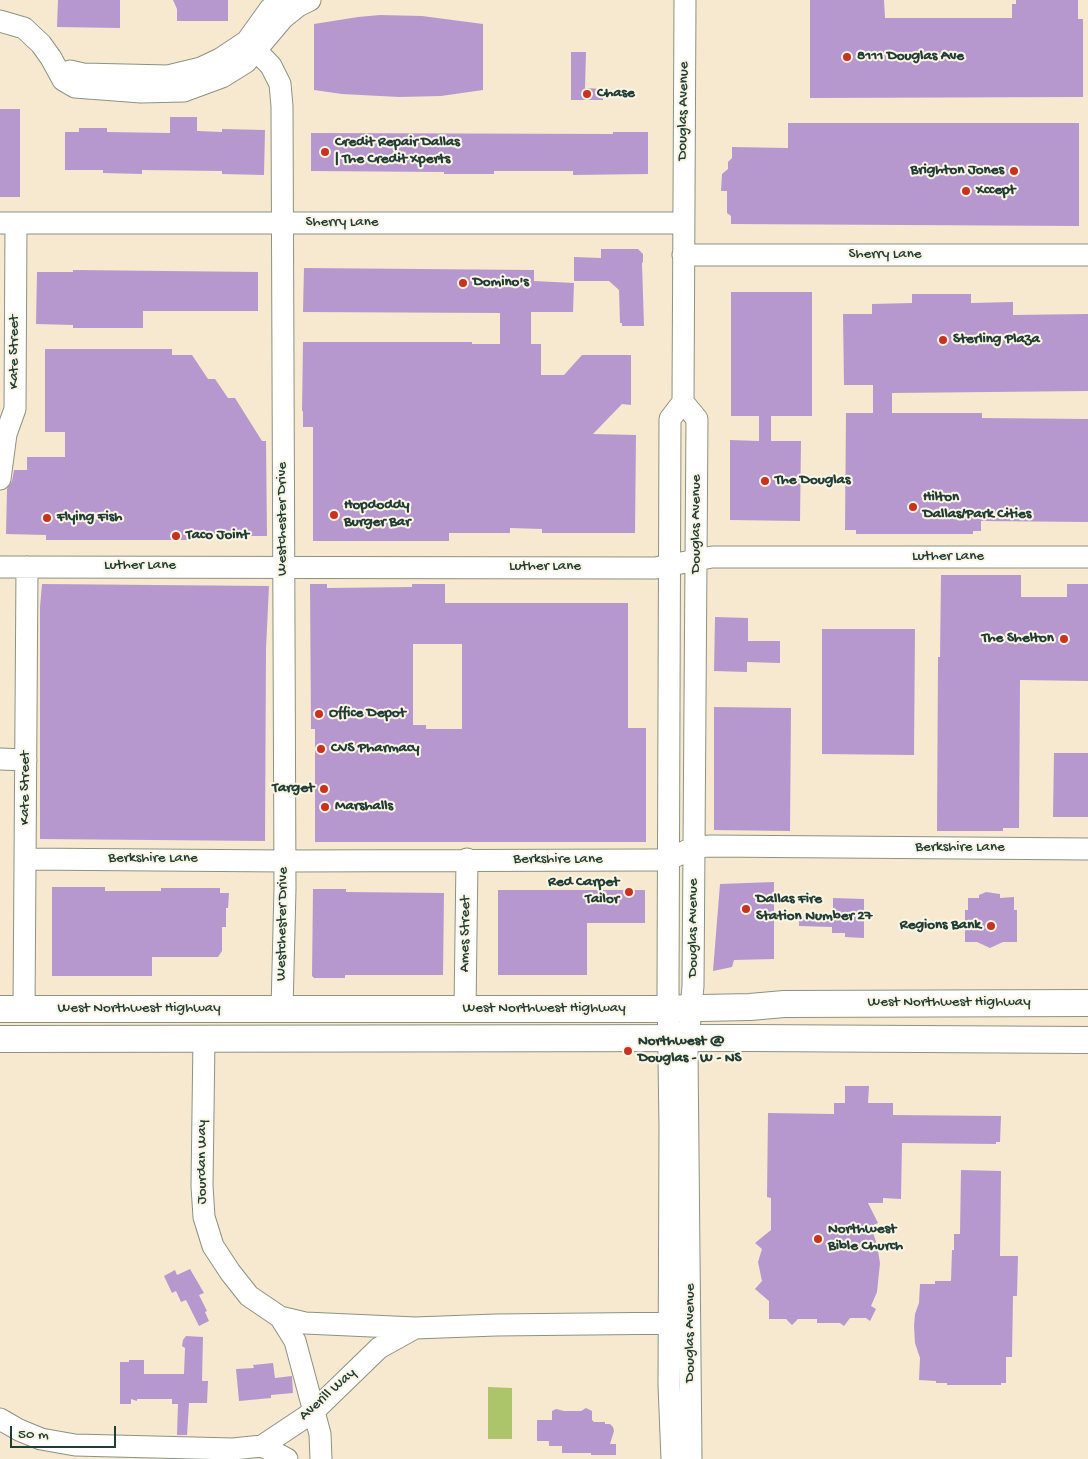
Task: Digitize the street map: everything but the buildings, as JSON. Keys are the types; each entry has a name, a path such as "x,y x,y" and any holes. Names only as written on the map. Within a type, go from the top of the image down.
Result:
{"main road":[{"name":"West Northwest Highway","path":"12,1009 679,1008 750,1007 784,1004 1088,1003"},
{"path":"749,1038 750,1007"},
{"path":"128,1039 154,1025 263,1025 270,1023 282,1010"},
{"name":"West Northwest Highway","path":"0,1039 749,1038 1088,1040"}],"street":[{"path":"252,46 270,10 282,0"},
{"path":"0,21 24,28 40,44 56,65 68,71 83,74 204,76 220,59 252,46 298,6 310,0"},
{"name":"Douglas Avenue","path":"682,1455 669,1385 680,1323 679,1008 668,860 670,419 683,402 685,0"},
{"name":"Westchester Drive","path":"252,46 271,66 280,84 282,106 284,861 282,1010"},
{"name":"Sherry Lane","path":"8,223 683,223"},
{"name":"Kate Street","path":"0,479 6,434 14,410 8,223"},
{"name":"Sherry Lane","path":"683,255 1088,255"},
{"name":"Douglas Avenue","path":"679,1008 693,986 697,560 697,419 683,402"},
{"name":"Luther Lane","path":"0,566 655,568 712,557 1088,558"},
{"name":"Kate Street","path":"12,1009 25,859 27,566"},
{"path":"669,715 695,716"},
{"path":"669,750 695,750"},
{"path":"0,759 26,760"},
{"name":"Berkshire Lane","path":"25,859 284,861 467,859 668,860 694,847 1088,849"},
{"name":"Ames Street","path":"465,1009 467,859"},
{"name":"Jourdan Way","path":"204,1038 202,1186 204,1218 213,1246 230,1272 249,1296 280,1317 295,1341 320,1434 321,1459"},
{"name":"Averill Way","path":"280,1317 304,1323 415,1328 680,1323"},
{"name":"Averill Way","path":"0,1418 18,1430 41,1439 75,1445 233,1449 262,1446 313,1412 379,1348 415,1328"},
{"path":"262,1446 287,1459"}],"green space":[{"path":"488,1387 512,1388 512,1439 488,1439"}],"place":[{"name":"8111 Douglas Ave","path":"847,57"},
{"name":"Chase","path":"587,94"},
{"name":"Credit Repair Dallas | The Credit Xperts","path":"325,152"},
{"name":"Brighton Jones","path":"1014,171"},
{"name":"Xccept","path":"966,191"},
{"name":"Domino's","path":"463,283"},
{"name":"Sterling Plaza","path":"943,340"},
{"name":"The Douglas","path":"765,481"},
{"name":"Hilton Dallas/Park Cities","path":"913,507"},
{"name":"Hopdoddy Burger Bar","path":"334,515"},
{"name":"Flying Fish","path":"47,518"},
{"name":"Taco Joint","path":"176,536"},
{"name":"The Shelton","path":"1064,639"},
{"name":"Office Depot","path":"319,714"},
{"name":"CVS Pharmacy","path":"321,749"},
{"name":"Target","path":"324,789"},
{"name":"Marshalls","path":"325,807"},
{"name":"Red Carpet Tailor","path":"629,892"},
{"name":"Dallas Fire Station Number 27","path":"746,909"},
{"name":"Regions Bank","path":"991,926"},
{"name":"Northwest @ Douglas - W - NS","path":"628,1051"},
{"name":"Northwest Bible Church","path":"818,1239"}]}
